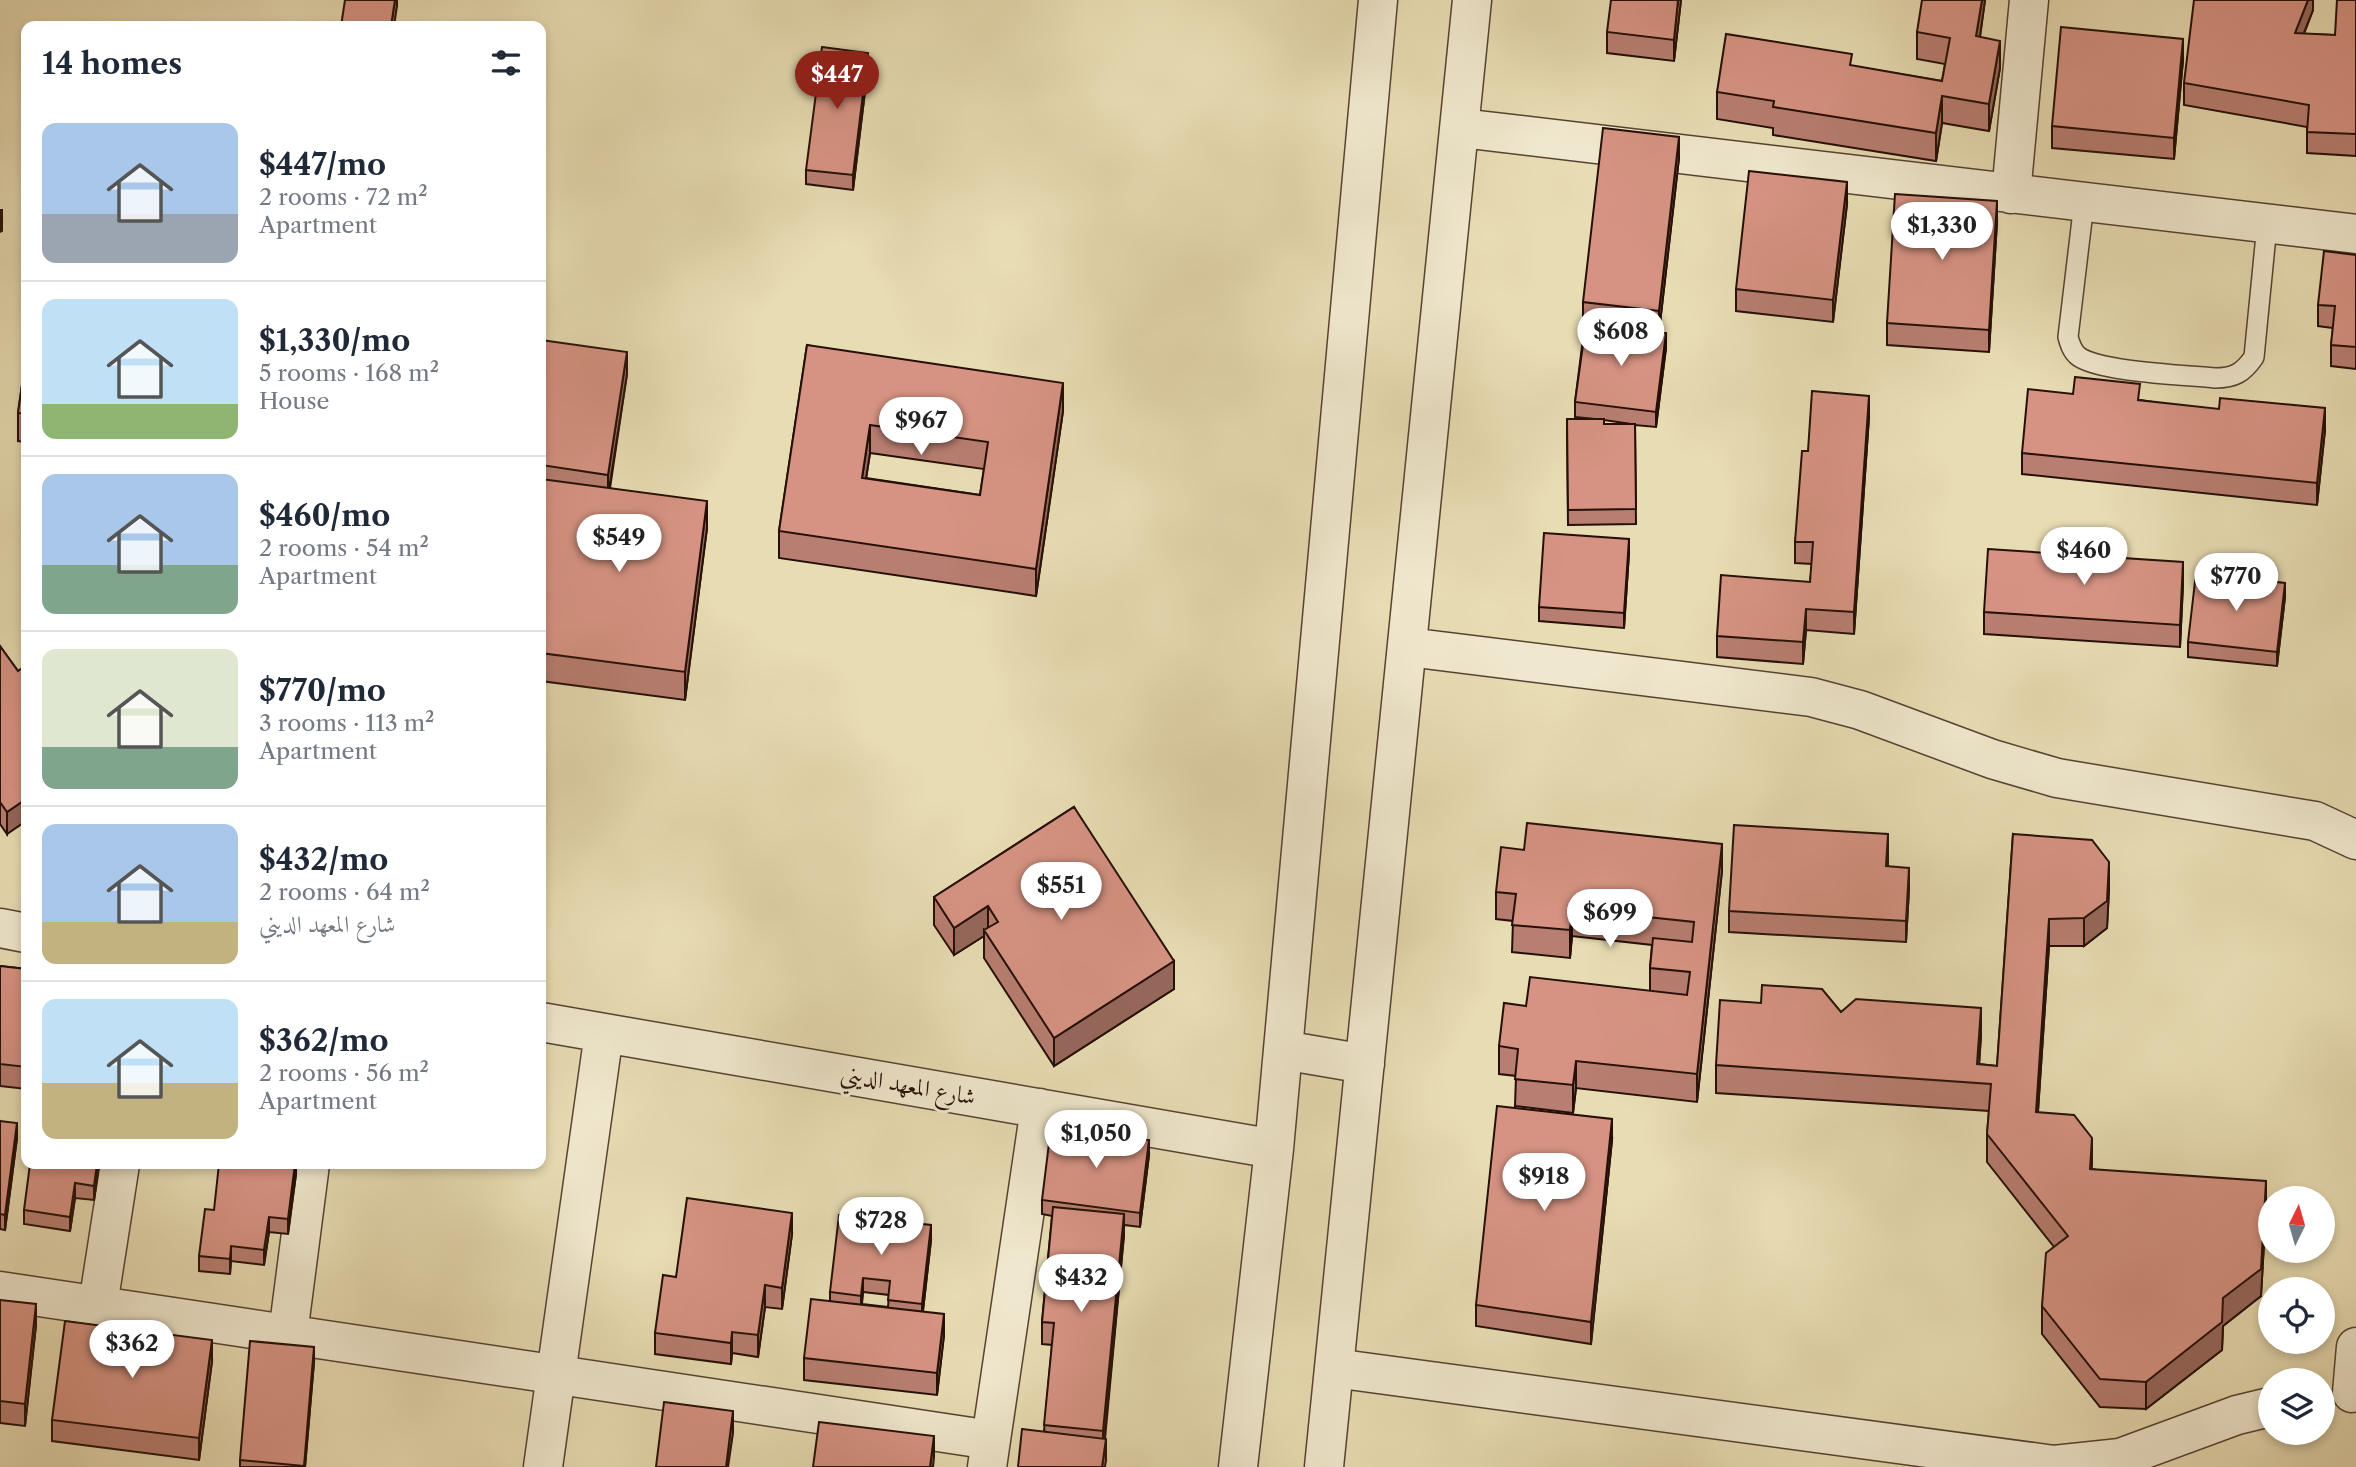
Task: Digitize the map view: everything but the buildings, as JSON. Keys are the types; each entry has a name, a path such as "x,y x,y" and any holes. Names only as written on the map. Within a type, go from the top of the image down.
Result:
{"street":[{"path":"1238,1467 1274,1149 1378,0"},
{"path":"1324,1467 1472,0"},
{"path":"2011,194 2029,0"},
{"path":"1461,128 2356,234"},
{"path":"1408,647 1811,696 1860,710 1992,759 2057,778 2315,821 2356,840"},
{"path":"0,928 21,932"},
{"name":"شارع المعهد الديني","path":"546,1023 1274,1149"},
{"path":"543,1467 604,1033"},
{"path":"1283,1050 1365,1064"},
{"path":"0,1291 556,1374 989,1453 1040,1108"},
{"path":"98,1305 119,1169"},
{"path":"288,1334 309,1169"},
{"path":"2343,1394 2356,1347"},
{"path":"1334,1368 1974,1462 2054,1465 2121,1463 2237,1415 2258,1410"}],"lane":[{"path":"2084,203 2068,337 2080,358 2099,366 2215,379 2231,378 2245,370 2254,357 2267,225"}]}
